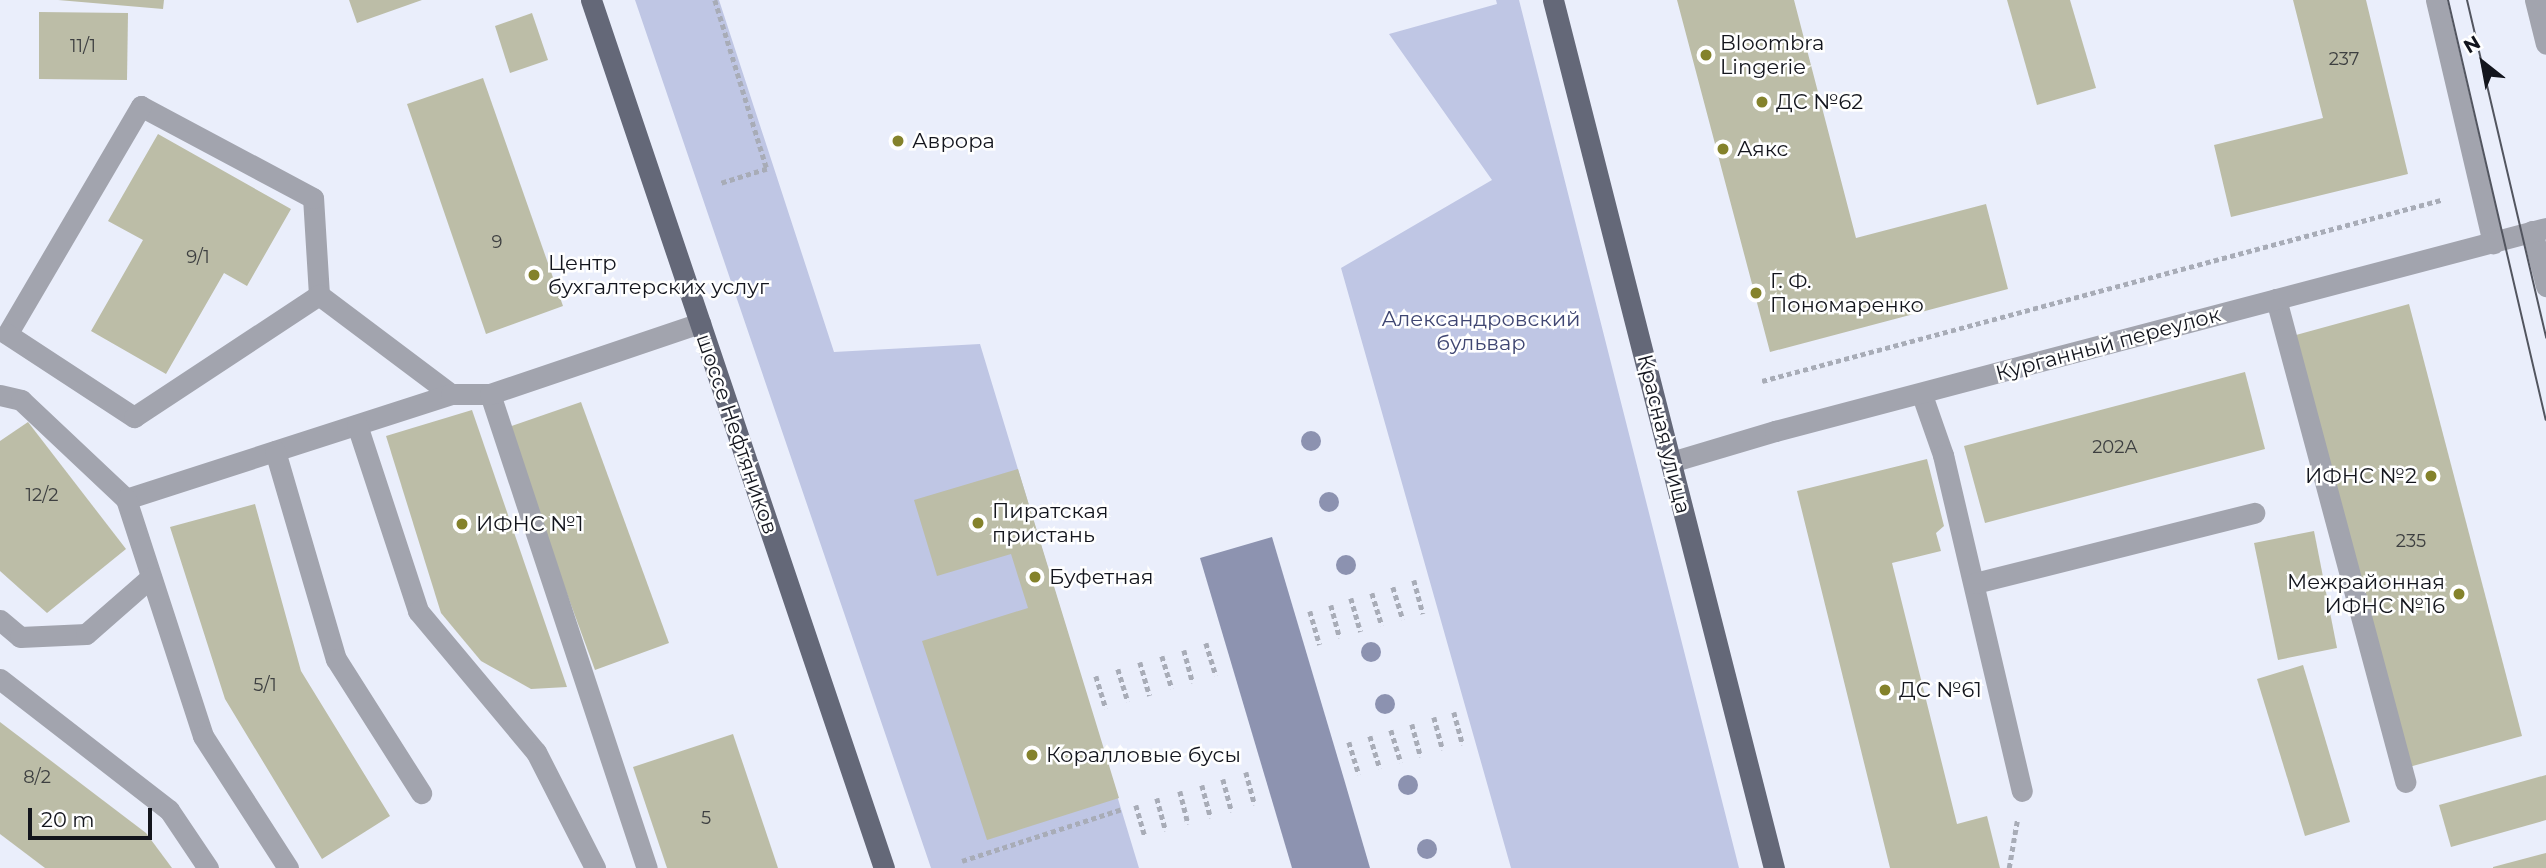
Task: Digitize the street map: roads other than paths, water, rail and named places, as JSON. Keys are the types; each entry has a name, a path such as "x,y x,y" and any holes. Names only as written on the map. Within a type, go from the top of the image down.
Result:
{"main road":[{"name":"шоссе Нефтяников","path":"590,0 884,868"},
{"name":"Красная улица","path":"1553,0 1774,868"}],"street":[{"path":"2436,0 2493,243"},
{"path":"2535,0 2546,44"},
{"path":"319,295 134,417 7,334 141,106 313,198 319,295 451,394"},
{"path":"2539,230 2546,286"},
{"name":"Курганный переулок","path":"1671,462 1775,431 1922,395 2539,230"},
{"path":"2276,299 2405,782"},
{"path":"125,499 451,394 490,394 700,323"},
{"path":"490,394 647,868"},
{"path":"0,395 21,400 125,499 203,736 288,868"},
{"path":"1922,395 1943,455 2022,791"},
{"path":"357,425 418,611 536,752 595,868"},
{"path":"275,451 336,659 421,793"},
{"path":"1975,583 2254,513"},
{"path":"0,620 20,637 86,634 151,577"},
{"path":"0,678 169,810 208,868"}],"tram line":[{"path":"2448,0 2546,420"},
{"path":"2467,0 2546,338"}],"place":[{"name":"Bloombra Lingerie","path":"1706,55"},
{"name":"ДС №62","path":"1762,102"},
{"name":"Аврора","path":"898,141"},
{"name":"Аякс","path":"1723,149"},
{"name":"Центр бухгалтерских услуг","path":"534,275"},
{"name":"Г. Ф. Пономаренко","path":"1756,293"},
{"name":"ИФНС №2","path":"2431,476"},
{"name":"Пиратская пристань","path":"978,523"},
{"name":"ИФНС №1","path":"462,524"},
{"name":"Буфетная","path":"1035,577"},
{"name":"Межрайонная ИФНС №16","path":"2459,594"},
{"name":"ДС №61","path":"1885,690"},
{"name":"Коралловые бусы","path":"1032,755"}],"park label":[{"name":"Александровский бульвар","path":"1481,331"}]}
